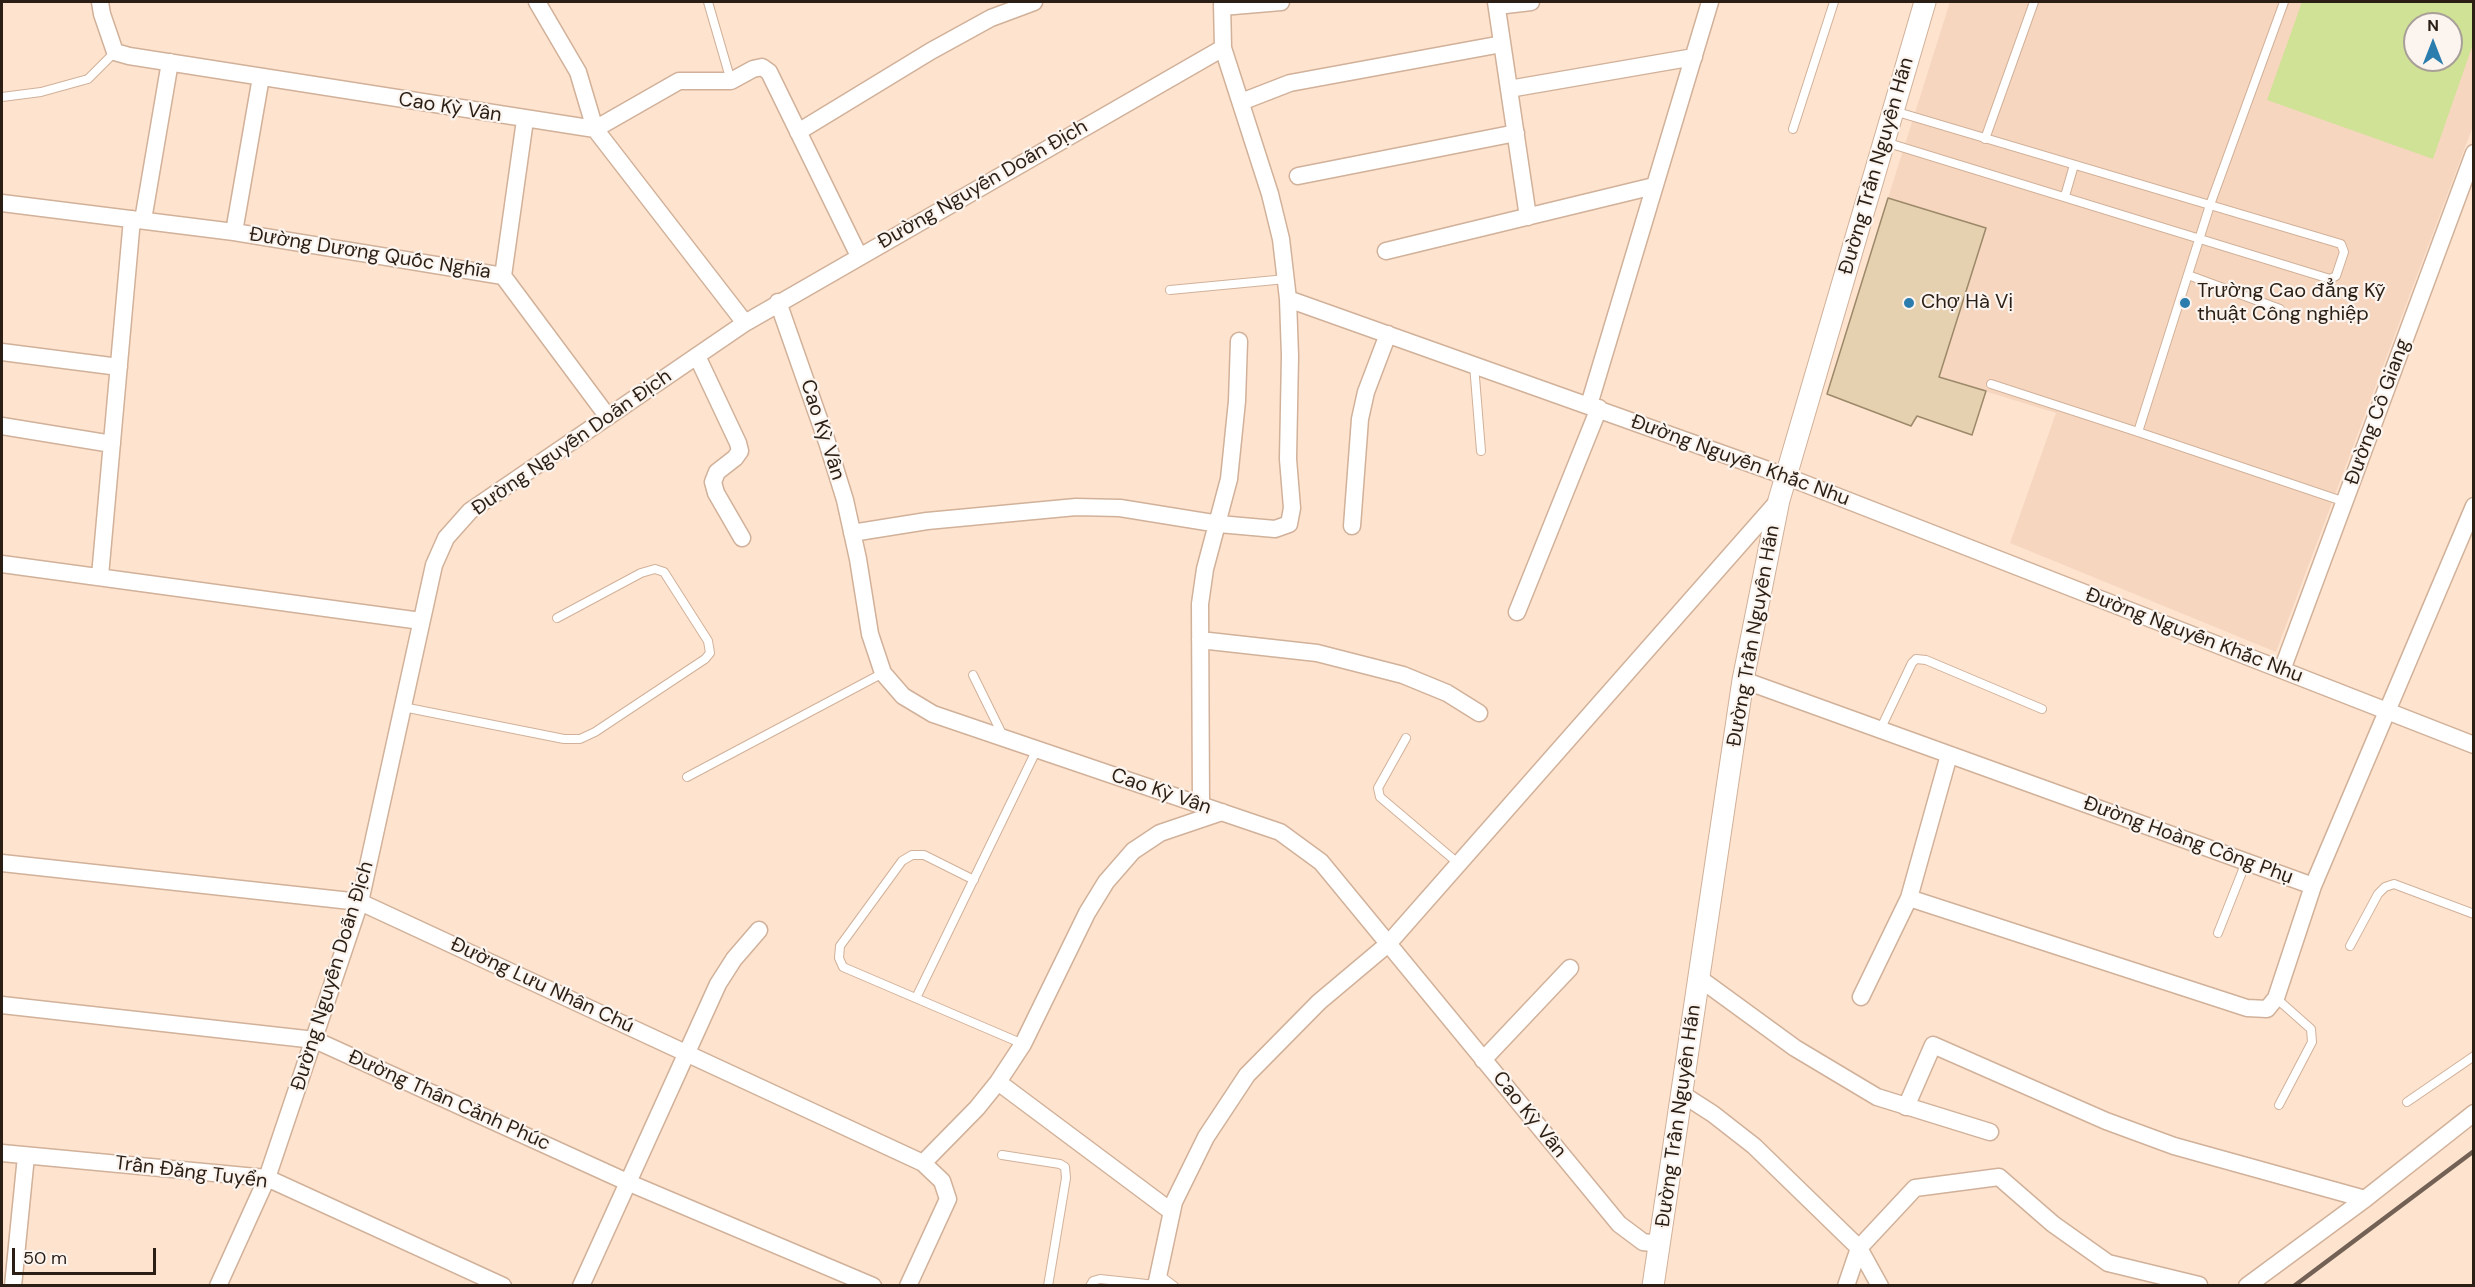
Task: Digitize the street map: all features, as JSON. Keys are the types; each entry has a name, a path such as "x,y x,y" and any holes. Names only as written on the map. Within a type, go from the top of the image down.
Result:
{"street":[{"path":"100,2 115,52"},
{"path":"537,2 578,72 594,129 745,323"},
{"path":"798,132 991,18 1034,2"},
{"path":"852,533 927,521 1076,507 1120,508 1219,524 1275,529 1289,524 1292,508 1288,459 1290,356 1288,298 1281,239 1270,194 1223,48 1222,4 1281,2"},
{"path":"1528,216 1496,4 1531,2"},
{"path":"1517,612 1594,406 1654,186 1710,2"},
{"name":"Đường Trần Nguyên Hãn","path":"1653,1286 1743,680 1779,500 1925,2"},
{"path":"1241,102 1290,83 1502,44"},
{"name":"Đường Nguyễn Doãn Địch","path":"218,1286 267,1178 360,902 434,565 446,538 470,511 778,302 1223,48"},
{"name":"Cao Kỳ Vân","path":"115,52 525,120 594,129"},
{"path":"1509,89 1694,57"},
{"path":"100,576 119,367 137,219 170,62"},
{"path":"594,129 679,81 731,81 753,69 762,67 769,72 859,256"},
{"path":"234,232 261,77"},
{"path":"503,276 525,120"},
{"path":"1298,176 1516,133"},
{"name":"Đường Cô Giang","path":"2282,670 2474,153"},
{"path":"1386,252 1654,186"},
{"name":"Đường Dương Quốc Nghĩa","path":"2,203 234,232 503,276 608,417"},
{"name":"Đường Nguyễn Khắc Nhu","path":"1288,298 1785,476 2474,745"},
{"name":"Cao Kỳ Vân","path":"778,302 827,442 852,533 870,634 883,674 903,696 933,714 1280,831 1321,862 1618,1224 1643,1242 1660,1244"},
{"path":"1352,526 1360,419 1366,392 1389,334"},
{"path":"1201,805 1202,592 1229,479 1235,438 1239,340"},
{"path":"2,352 119,367"},
{"path":"697,356 740,451 717,472 712,482 742,538"},
{"path":"2,426 112,444"},
{"path":"1157,1281 1174,1202 1206,1137 1247,1075 1319,1002 1388,944 1779,500"},
{"name":"Đường Hoàng Công Phụ","path":"1743,680 2313,886 2474,506"},
{"path":"2,564 421,621"},
{"path":"1200,640 1317,653 1403,675 1448,693 1479,713"},
{"path":"1861,997 1909,898 1949,754"},
{"path":"923,1162 977,1108 998,1082 1023,1044 1087,913 1106,882 1133,851 1160,833 1222,812"},
{"name":"Đường Lưu Nhân Chú","path":"2,863 360,902 923,1162 942,1181 948,1199 908,1286"},
{"path":"1909,898 2247,1008 2267,1009 2276,998 2313,886"},
{"path":"581,1286 718,984 734,959 759,930"},
{"path":"1483,1060 1570,968"},
{"path":"1699,978 1788,1042 1877,1097 1990,1132"},
{"name":"Đường Thân Cảnh Phúc","path":"2,1005 315,1040 627,1182 873,1286"},
{"path":"1906,1107 1933,1045 2106,1121 2174,1146 2366,1199"},
{"path":"998,1082 1172,1212"},
{"path":"1682,1095 1713,1114 1754,1146 1859,1248 1880,1286"},
{"path":"2247,1286 2366,1199 2474,1113"},
{"name":"Trần Đăng Tuyển","path":"2,1153 267,1178 503,1286"},
{"path":"13,1286 9,1260 26,1156"},
{"path":"1846,1286 1859,1248 1915,1188 2000,1177 2053,1224 2108,1263 2199,1285"}],"lane":[{"path":"708,2 731,81"},
{"path":"1793,129 1834,2"},
{"path":"1985,139 2034,2"},
{"path":"2138,432 2210,205 2284,2"},
{"path":"2,97 41,92 88,79 115,52"},
{"path":"1885,142 2200,237 2330,279 2336,276 2344,252 2341,244 1894,111"},
{"path":"2065,196 2074,165"},
{"path":"2188,275 2280,309"},
{"path":"1170,290 1286,279"},
{"path":"1474,364 1481,451"},
{"path":"1990,384 2345,502"},
{"path":"403,707 564,739 580,739 705,660 710,653 708,641 664,572 655,570 641,573 557,618"},
{"path":"1880,730 1916,659 1926,660 2042,709"},
{"path":"687,777 883,674"},
{"path":"973,675 1005,739"},
{"path":"1406,738 1378,788 1380,797 1458,864"},
{"path":"916,998 1036,749"},
{"path":"974,880 924,855 912,855 902,861 840,946 839,958 843,967 1023,1044"},
{"path":"2218,933 2246,862"},
{"path":"2350,946 2378,894 2385,887 2394,884 2474,914"},
{"path":"2276,998 2312,1029 2312,1042 2279,1105"},
{"path":"2407,1102 2474,1056"},
{"path":"1002,1155 1060,1164 1065,1167 1066,1178 1048,1286"},
{"path":"1090,1286 1093,1281 1100,1279 1157,1281 1174,1286"}],"shaded area":[{"name":"Trường Cao đẳng Kỹ thuật Công nghiệp","path":"1950,2 2473,2 2473,126 2276,652 2010,543 2056,413 1939,377 1986,228 1888,198"}],"green space":[{"path":"2302,2 2473,2 2473,44 2433,159 2267,100"}],"building":[{"name":"Chợ Hà Vị","path":"1888,198 1986,228 1939,377 1986,391 1972,435 1917,416 1911,426 1827,394"}],"railway":[{"path":"2294,1286 2474,1151"}],"place":[{"name":"Chợ Hà Vị","path":"1909,303"},
{"name":"Trường Cao đẳng Kỹ thuật Công nghiệp","path":"2185,303"}]}
